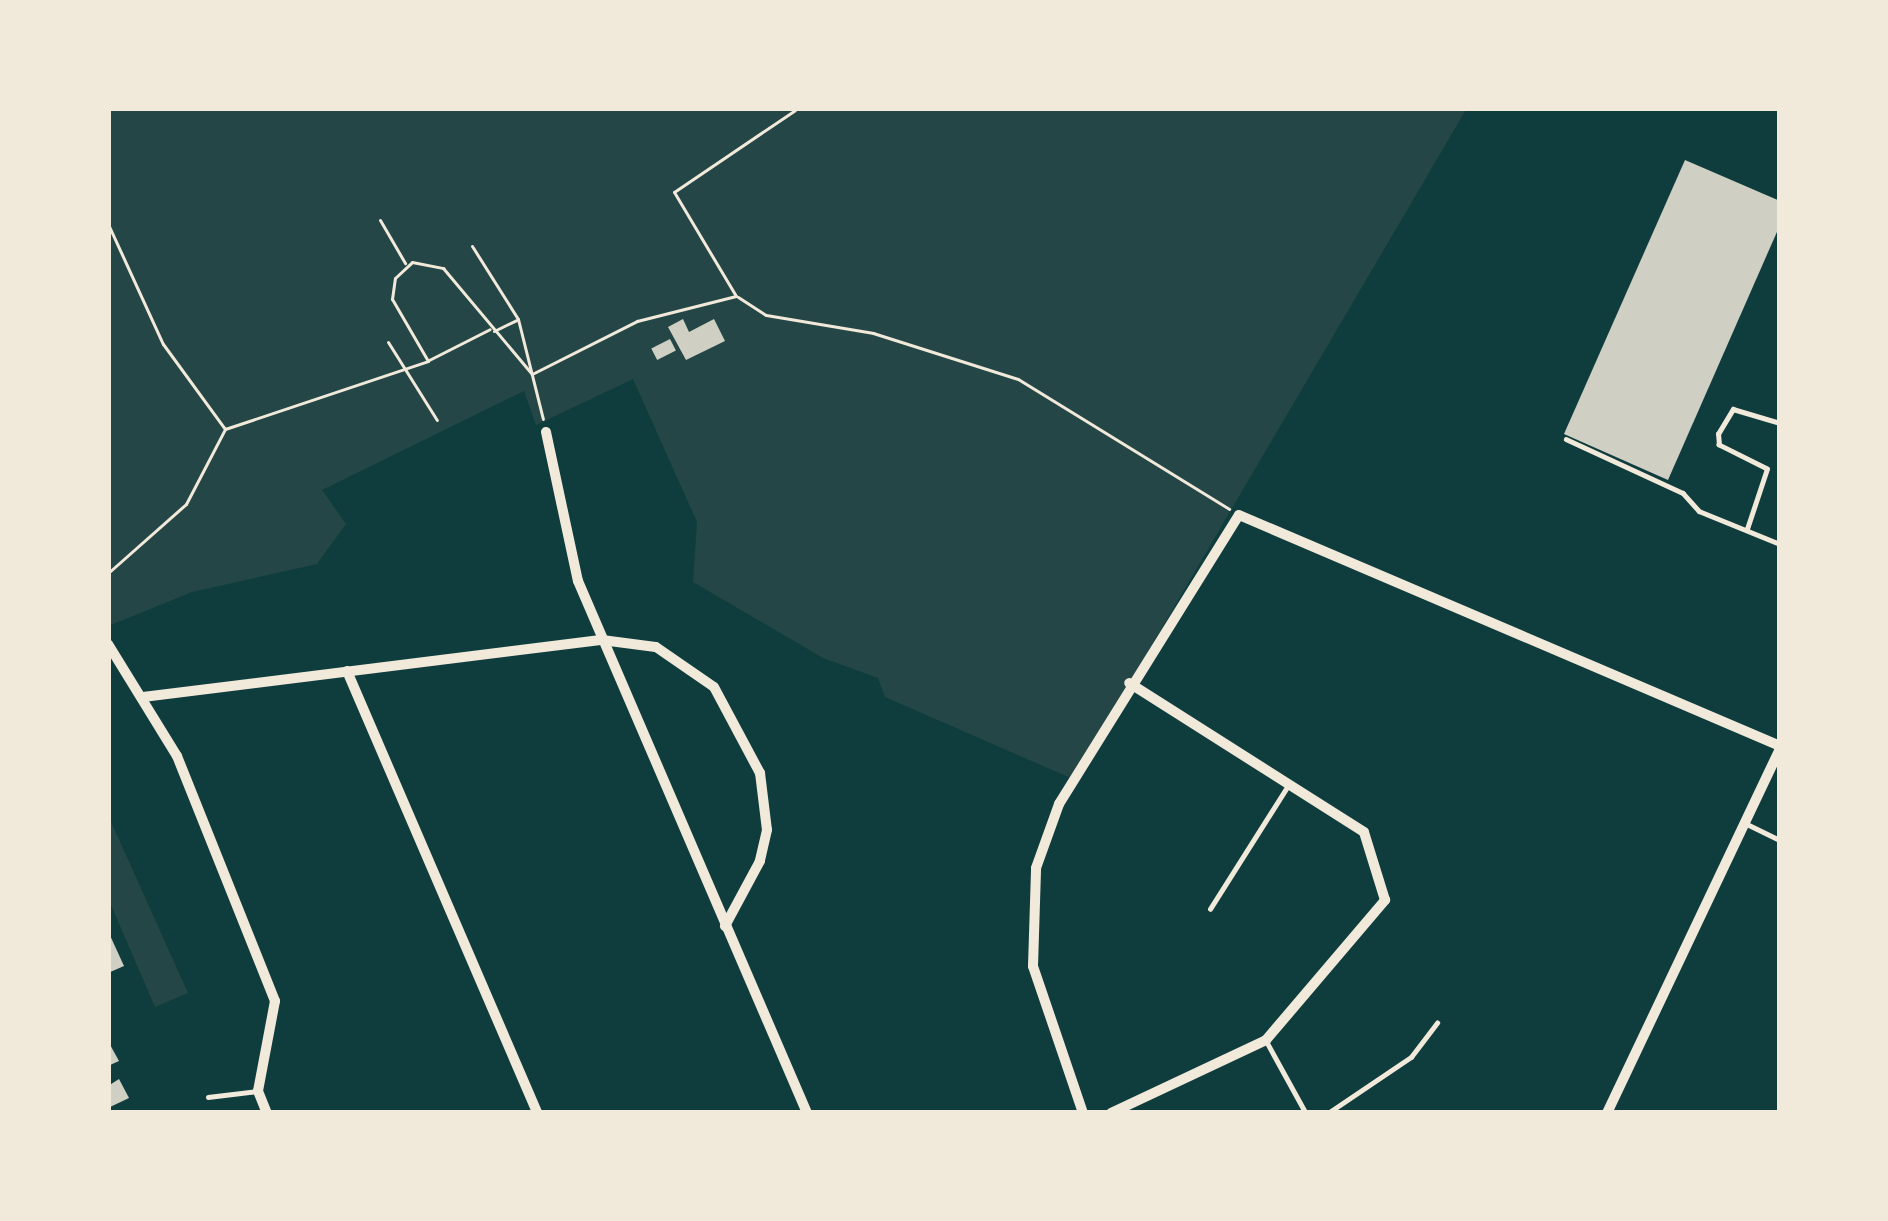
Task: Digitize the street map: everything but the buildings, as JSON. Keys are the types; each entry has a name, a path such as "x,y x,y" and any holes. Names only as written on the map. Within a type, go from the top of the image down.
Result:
{"street":[{"path":"546,432 578,581 807,1113"},
{"path":"1084,1113 1044,1016 1030,901 1059,804 1239,514 1780,747 1607,1113"},
{"path":"143,697 627,638 686,663 714,688 749,741 767,830 747,892 725,926"},
{"path":"108,644 177,756 275,1001 258,1091 267,1113"},
{"path":"347,670 537,1113"},
{"path":"1111,1113 1266,1040 1385,900 1364,832 1130,683"}],"lane":[{"path":"1747,529 1767,469 1719,445 1718,434 1733,409 1780,423"},
{"path":"1566,439 1780,544"},
{"path":"1210,909 1289,784"},
{"path":"1745,824 1780,840"},
{"path":"1328,1113 1411,1057 1437,1023"},
{"path":"1266,1040 1306,1113"},
{"path":"208,1097 258,1091"}],"path":[{"path":"795,110 674,192 736,296 766,316 873,333 1018,379 1239,514"},
{"path":"380,220 406,264"},
{"path":"108,224 163,344 225,429"},
{"path":"472,246 518,319 546,432"},
{"path":"406,264 427,260 442,268 532,374"},
{"path":"406,264 392,299 428,361"},
{"path":"532,374 637,321 736,296"},
{"path":"108,573 186,504 225,429 428,361 518,319"},
{"path":"388,342 437,420"}],"shaded area":[{"path":"108,108 1467,108 1073,779 885,697 878,678 823,658 693,582 697,522 633,379 536,425 524,391 322,490 346,524 317,564 192,592 108,626"},
{"path":"108,815 188,993 155,1007 108,898"}]}
